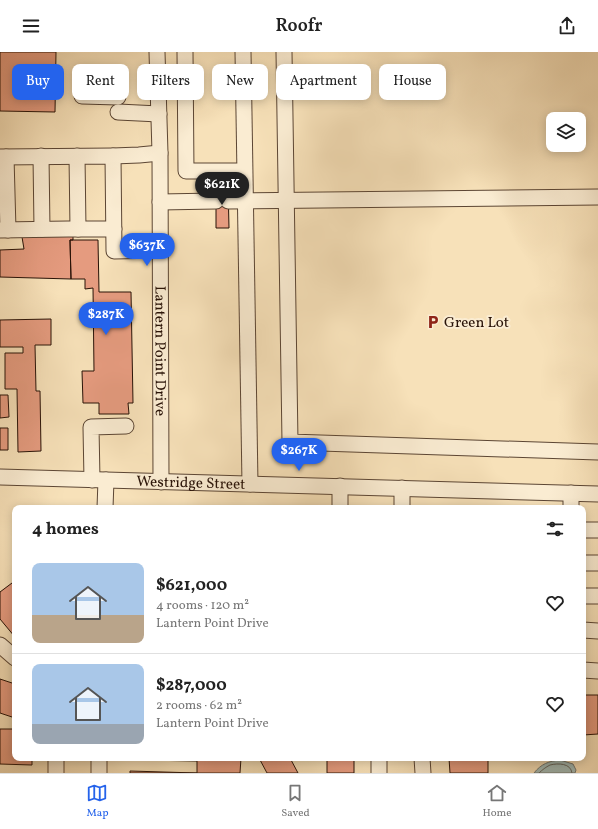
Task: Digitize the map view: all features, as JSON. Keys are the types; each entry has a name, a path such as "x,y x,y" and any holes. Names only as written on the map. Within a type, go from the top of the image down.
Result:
{"street":[{"name":"Lantern Point Drive","path":"158,52 160,153 161,482"},
{"path":"185,52 186,171 244,171"},
{"path":"243,52 250,484"},
{"path":"284,52 290,442 598,452"},
{"path":"118,112 159,114"},
{"path":"114,229 4,230 3,157 113,156 160,153"},
{"path":"41,156 42,229"},
{"path":"78,156 78,229"},
{"path":"113,156 114,251 160,250"},
{"path":"160,202 598,197"},
{"path":"104,505 91,427 126,426"},
{"name":"Westridge Street","path":"0,477 598,494"},
{"path":"340,486 340,505"},
{"path":"402,488 402,505"},
{"path":"571,493 571,505"},
{"path":"586,530 598,530"},
{"path":"586,563 598,563"},
{"path":"586,596 598,596"},
{"path":"586,630 598,631"},
{"path":"0,645 12,655"},
{"path":"586,670 598,671"},
{"path":"56,761 56,773"},
{"path":"98,773 99,761"},
{"path":"379,761 379,773"},
{"path":"422,761 423,773"}],"water":[{"path":"552,761 563,761 573,764 576,770 575,773 534,773 539,767"}],"building":[{"path":"0,52 56,52 56,64 12,64 12,100 55,100 55,112 0,111"},
{"path":"216,184 228,184 229,228 216,228"},
{"path":"73,234 73,240 70,240 71,279 0,277 0,250 24,249 22,237"},
{"path":"70,240 98,240 99,292 131,292 133,403 128,403 129,414 99,414 99,403 83,403 82,371 94,371 93,288 85,289 85,279 71,279"},
{"path":"51,319 51,345 35,345 36,391 40,391 41,451 18,452 17,389 5,389 5,353 23,353 23,347 0,347 0,320"},
{"path":"0,395 8,395 9,417 0,418"},
{"path":"0,428 8,428 8,450 0,450"},
{"path":"12,583 12,633 0,619 0,592"},
{"path":"0,679 12,683 12,717 0,713"},
{"path":"586,695 598,695 598,734 586,735"},
{"path":"0,729 12,729 12,761 32,761 32,765 0,764"},
{"path":"197,761 241,761 240,773 197,773"},
{"path":"261,761 292,761 298,773 267,773"},
{"path":"327,761 354,761 354,773 327,773"},
{"path":"449,761 488,761 488,773 450,773"},
{"path":"130,771 197,773 130,773"}],"place":[{"name":"Green Lot","path":"433,322"}]}
